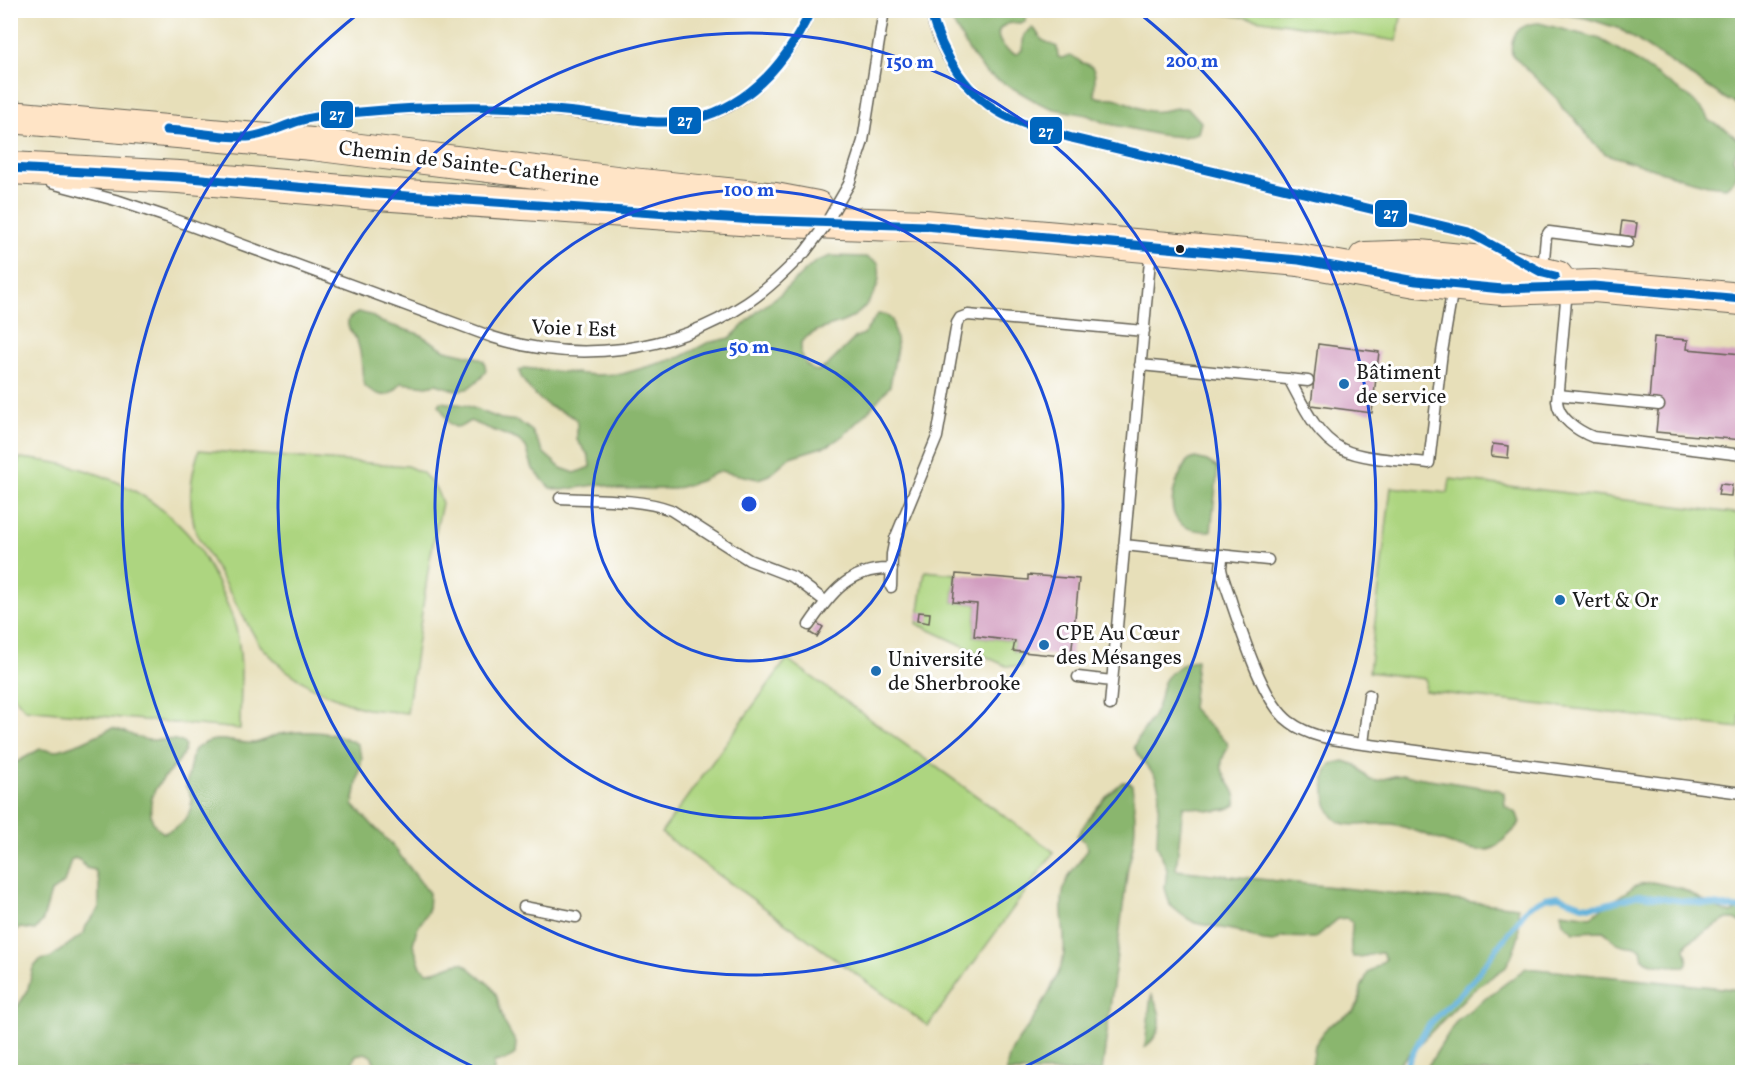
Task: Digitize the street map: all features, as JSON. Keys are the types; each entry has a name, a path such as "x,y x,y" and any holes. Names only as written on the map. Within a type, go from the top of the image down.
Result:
{"main road":[{"name":"Chemin de Sainte-Catherine","path":"11,116 250,137 632,184 775,199 925,226"},
{"name":"Chemin de Sainte-Catherine","path":"10,168 179,177 378,194 755,220 925,226 1299,260 1416,281 1503,289 1563,283 1743,299"},
{"name":"Chemin de Sainte-Catherine","path":"1299,260 1419,256 1504,264 1563,283"}],"lane":[{"path":"250,137 314,117 460,108 576,112 656,123 694,119 729,107 755,88 789,52 811,10"},
{"name":"Voie 1 Est","path":"10,173 137,207 485,334 528,347 592,352 629,349 688,333 748,302 805,252 824,227 849,184 863,141 884,10"},
{"path":"930,10 941,43 961,76 985,102 1012,118 1036,128 1072,138 1468,232 1563,283"},
{"path":"1629,242 1549,232 1545,239 1563,283 1557,406 1562,417 1593,437 1743,455"},
{"path":"1110,705 1151,246"},
{"path":"1289,379 1311,418 1339,448 1360,455 1429,463 1442,352 1453,284"},
{"path":"891,586 895,539 938,437 957,323 960,318 968,315 1144,331"},
{"path":"1140,366 1308,381"},
{"path":"1558,395 1659,405"},
{"path":"560,498 613,501 671,510 749,560 793,577 825,601"},
{"path":"1124,546 1268,560"},
{"path":"1222,555 1221,568 1241,628 1271,700 1294,725 1314,735 1363,744 1743,794"},
{"path":"809,625 833,591 849,580 877,569 892,569"},
{"path":"1078,677 1112,681"},
{"path":"1363,744 1370,695"},
{"path":"524,907 576,916"}],"green space":[{"path":"1402,10 1397,41 1204,11"},
{"path":"946,11 1026,11 1025,22 1005,25 998,33 1000,42 1012,53 1017,54 1022,50 1024,35 1032,28 1042,40 1057,47 1058,57 1073,57 1092,67 1095,76 1095,96 1113,98 1148,111 1189,109 1201,122 1198,133 1183,137 1160,135 1105,123 1087,115 1054,109 1037,102 986,73 969,51"},
{"path":"1543,11 1740,11 1742,12 1742,107 1726,99 1620,29 1586,18"},
{"path":"1539,23 1600,39 1689,97 1705,113 1709,121 1726,129 1738,140 1738,148 1733,158 1738,171 1735,179 1726,187 1708,185 1606,154 1594,144 1557,99 1512,55 1512,42 1517,32 1521,28"},
{"path":"831,256 866,257 878,263 877,287 864,308 858,313 813,333 801,342 801,354 806,364 818,371 828,365 856,337 864,334 878,314 886,315 892,320 897,347 890,386 844,435 829,445 790,457 769,475 758,479 720,471 700,481 674,489 617,489 602,484 562,490 550,488 533,469 526,447 518,440 470,421 455,427 449,423 439,405 441,402 465,405 501,419 518,421 532,431 544,453 561,468 575,473 590,467 589,456 577,440 577,420 543,402 527,385 519,371 524,368 594,375 622,374 681,357 707,343 730,338 815,262"},
{"path":"359,312 370,315 381,322 419,334 445,350 476,357 484,361 486,370 481,378 467,389 455,390 436,384 427,386 401,383 392,393 379,395 364,386 360,350 348,324 349,318"},
{"path":"199,450 407,466 423,473 436,489 442,503 430,558 407,713 367,709 311,687 283,668 259,644 196,533 191,491"},
{"path":"19,458 65,465 110,479 150,501 169,515 191,537 217,582 236,629 241,666 240,729 25,709 11,693 10,524"},
{"path":"1195,458 1207,461 1218,468 1211,531 1195,530 1183,525 1176,518 1173,509 1173,498 1180,473 1187,461"},
{"name":"Vert & Or","path":"1450,479 1742,514 1742,715 1740,715 1739,728 1425,691 1426,679 1369,672 1391,487 1448,493"},
{"path":"925,571 956,574 953,602 977,604 974,636 1015,641 1013,651 1023,652 1021,667 1006,666 917,624"},
{"path":"787,659 1054,852 928,1026 661,833"},
{"path":"1197,660 1192,708 1227,742 1228,748 1223,757 1223,772 1236,797 1236,805 1216,811 1183,806 1176,870 1518,907 1519,935 1505,968 1477,987 1391,1072 1311,1072 1315,1045 1328,1026 1353,1012 1359,1002 1361,988 1368,973 1386,959 1382,953 1353,957 1352,921 1346,918 1338,919 1315,938 1282,937 1274,942 1263,941 1237,931 1195,923 1170,905 1165,888 1167,869 1157,845 1159,789 1155,776 1134,747 1154,715 1166,679 1184,664"},
{"path":"112,728 144,739 173,740 185,745 183,754 159,783 151,802 152,821 164,833 178,826 188,815 191,802 186,787 193,751 209,741 254,743 280,734 310,732 339,736 357,744 362,757 353,805 393,846 429,893 428,911 417,929 413,944 421,967 427,972 432,972 463,963 490,985 496,994 504,1022 516,1043 515,1054 506,1060 494,1062 494,1072 379,1072 371,1056 365,1053 356,1055 352,1064 352,1072 11,1072 11,1010 18,1006 27,992 33,968 40,960 50,958 84,933 86,926 99,909 99,882 95,870 86,868 81,861 75,858 71,860 64,883 51,892 43,920 35,930 20,928 11,933 10,862 13,854 10,845 11,762 17,762 40,749 56,751"},
{"path":"1344,761 1356,765 1370,780 1378,781 1404,775 1499,790 1504,793 1505,806 1517,814 1520,823 1496,847 1484,850 1459,846 1397,825 1344,824 1336,820 1330,812 1326,799 1325,776 1331,764"},
{"path":"1122,782 1129,782 1132,785 1134,836 1102,1072 1006,1072 1012,1049 1033,1020 1061,966 1064,947 1062,898 1064,888 1071,872 1088,849 1085,842 1077,836 1097,807"},
{"path":"1652,882 1680,888 1723,911 1731,913 1742,908 1742,923 1735,919 1727,919 1688,942 1685,948 1687,962 1685,966 1680,966 1647,961 1643,959 1641,949 1619,944 1603,931 1574,932 1563,923 1561,912 1591,916 1636,885"},
{"path":"1526,968 1742,990 1742,1072 1424,1072 1457,1020"},
{"path":"1151,995 1158,1009 1160,1023 1156,1036 1145,1047"}],"building":[{"path":"1622,221 1637,223 1635,237 1620,235"},
{"path":"1654,337 1688,340 1687,349 1742,354 1742,440 1656,432 1659,401 1649,401"},
{"name":"Bâtiment de service","path":"1318,344 1379,352 1372,413 1311,405"},
{"path":"1493,444 1509,446 1508,458 1491,456"},
{"path":"1720,484 1732,485 1731,496 1718,495"},
{"path":"956,574 1028,580 1028,575 1079,579 1071,657 1013,651 1015,641 974,636 977,604 953,602"},
{"path":"918,612 930,613 929,623 917,621"},
{"path":"817,623 823,627 817,637 810,633"}],"waterway":[{"path":"1403,1072 1429,1025 1473,980 1529,906 1546,898 1558,896 1591,906 1639,895 1742,909"}],"transit line":[{"name":"27","path":"166,130 247,137 267,133 305,119 324,116 462,107 547,109 656,122 689,120 723,109 755,88 781,60 811,10"},
{"name":"27","path":"930,10 949,59 958,73 981,99 1010,118 1072,138 1468,232 1543,273 1555,276"},
{"name":"27","path":"10,168 179,177 378,194 755,220 925,226 1299,260 1416,281 1503,289 1594,286 1742,299"}],"place":[{"name":"Bâtiment de service","path":"1344,384"},
{"name":"Vert & Or","path":"1560,600"},
{"name":"CPE Au Cœur des Mésanges","path":"1044,645"},
{"name":"Université de Sherbrooke","path":"876,671"}]}
